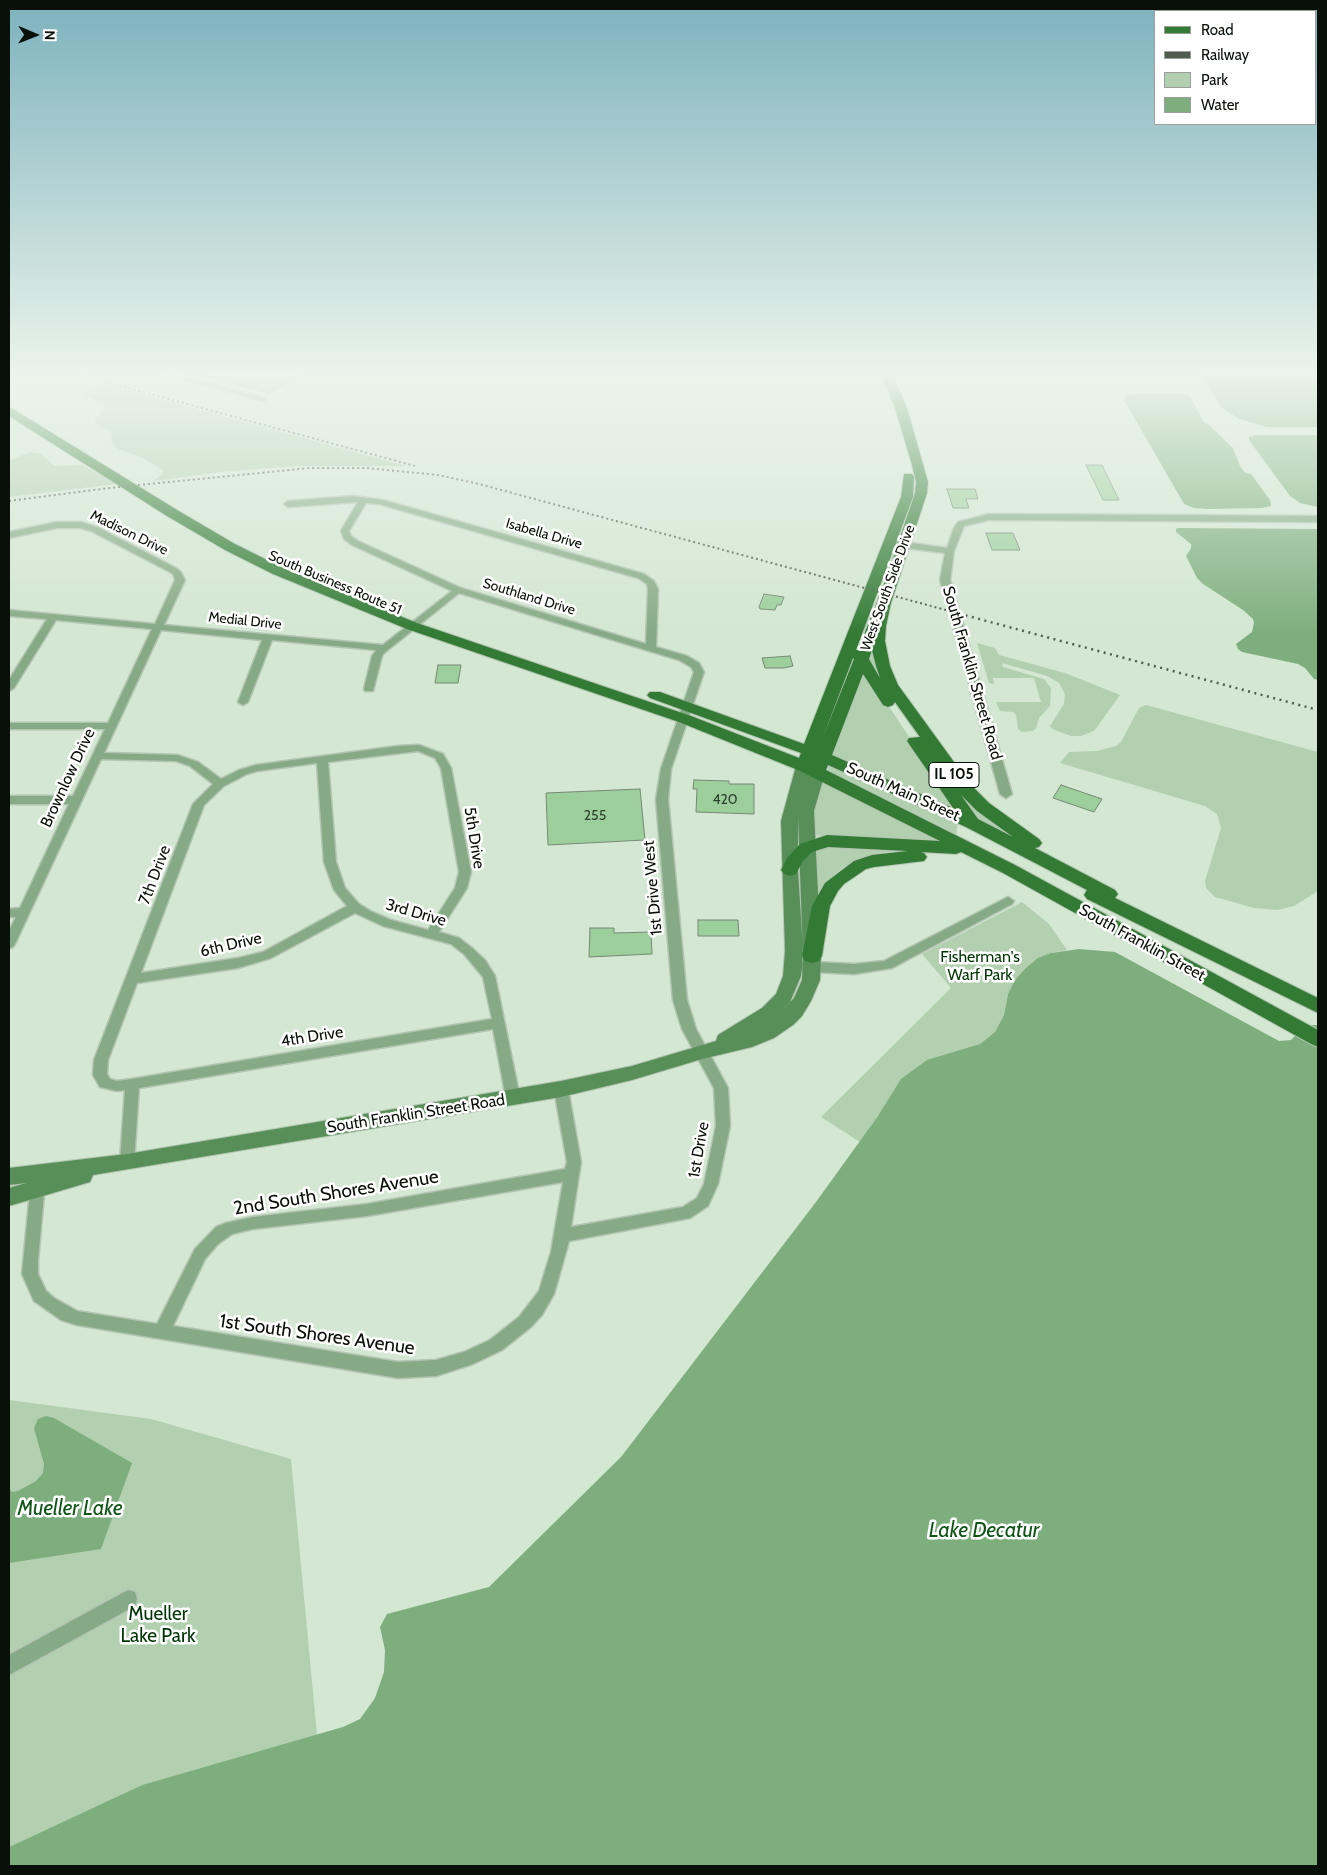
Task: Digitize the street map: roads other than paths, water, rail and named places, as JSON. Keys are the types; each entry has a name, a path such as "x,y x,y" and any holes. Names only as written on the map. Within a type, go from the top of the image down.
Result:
{"main road":[{"name":"South Business Route 51","path":"85,458 172,514 230,547 278,571 417,622 687,713"},
{"name":"South Business Route 51","path":"101,458 144,488 242,543 417,622"},
{"name":"West South Side Drive","path":"813,762 853,635 907,497 909,483 902,458"},
{"name":"West South Side Drive","path":"813,762 861,661 905,545 917,508 922,482 915,458"},
{"name":"IL 105","path":"884,601 878,634 880,658 885,673 891,685 958,780 983,808 1109,894 1212,953 1312,1003"},
{"name":"IL 105","path":"853,635 855,649 861,661 972,823 1009,869"},
{"name":"South Main Street","path":"687,713 972,823 1109,894"},
{"name":"South Main Street","path":"813,762 965,848"},
{"path":"790,870 796,858 806,848 819,842 836,841 965,848 1010,853 1212,953"},
{"name":"South Franklin Street","path":"965,848 1009,869 1318,1039"},
{"path":"806,963 826,895 838,880 860,865 886,858 915,856 958,859 1009,869"}],"street":[{"name":"Isabella Drive","path":"288,504 364,500 386,503 646,578 653,588 651,647"},
{"name":"Southland Drive","path":"364,500 347,527 345,534 346,537 355,543 458,590 651,647 688,660 697,668 699,676 687,713"},
{"name":"South Franklin Street Road","path":"1006,794 945,580 950,551 958,528 966,522 980,518 1318,519"},
{"name":"Madison Drive","path":"9,535 57,525 81,524 174,571 180,578 180,583 158,626"},
{"path":"889,543 950,551"},
{"path":"369,689 378,656 384,648 458,590"},
{"name":"Medial Drive","path":"9,613 384,648"},
{"path":"9,688 53,617"},
{"name":"Brownlow Drive","path":"9,944 158,626"},
{"path":"243,702 268,637"},
{"name":"1st Drive West","path":"687,713 666,770 662,799 680,1000 689,1029 702,1052"},
{"path":"9,726 110,726"},
{"name":"7th Drive","path":"132,1084 111,1085 102,1080 100,1075 103,1054 200,804 207,795 220,784 242,772 256,768 406,748 424,750"},
{"name":"5th Drive","path":"424,750 439,756 446,768 465,872 458,894 432,934"},
{"path":"97,756 181,759 194,764 220,784"},
{"name":"3rd Drive","path":"322,759 332,872 340,890 355,907 377,920 455,942 462,946 486,970 492,985 513,1098"},
{"name":"South Franklin Street Road","path":"806,963 806,811 813,762"},
{"name":"South Franklin Street Road","path":"9,1197 38,1182 127,1162 561,1089 632,1073 702,1052 752,1040 768,1033 786,1020 802,1001 811,980 806,963 790,870 789,820 813,762"},
{"path":"9,800 76,800"},
{"path":"806,963 861,969 887,965 1008,901"},
{"name":"6th Drive","path":"133,979 238,963 267,955 355,907"},
{"path":"9,912 23,912"},
{"name":"4th Drive","path":"132,1084 499,1024"},
{"name":"1st Drive","path":"563,1235 685,1213 703,1202 712,1184 723,1126 720,1088 702,1052"},
{"path":"127,1162 132,1084"},
{"name":"1st South Shores Avenue","path":"38,1182 30,1274 40,1296 58,1310 77,1318 378,1368 418,1370 453,1364 482,1353 496,1344 536,1310 546,1294 554,1272 563,1235 572,1174 573,1151 561,1089"},
{"name":"2nd South Shores Avenue","path":"162,1332 200,1254 221,1232 231,1228 254,1223 367,1210 572,1174"},
{"name":"South Franklin Street Road","path":"9,1177 38,1182"},
{"path":"9,1665 128,1599"}],"water":[{"path":"1158,458 1237,458 1245,473 1251,474 1270,500 1271,506 1262,508 1207,509 1194,508 1184,504"},
{"path":"1263,458 1318,458 1318,507 1300,503 1290,496"},
{"path":"1178,528 1318,529 1318,680 1314,679 1305,668 1298,664 1242,652 1238,649 1236,644 1252,632 1253,619 1197,578 1186,556 1191,548 1191,544 1176,532"},
{"name":"Lake Decatur","path":"1079,949 1115,952 1279,1041 1291,1040 1305,1025 1318,1025 1318,1866 9,1866 9,1847 142,1785 343,1727 360,1719 375,1698 384,1672 385,1650 380,1627 387,1614 489,1587 621,1457 816,1202 878,1116 901,1079 927,1060 980,1044 995,1032 1004,1015 1008,994 1015,980 1026,968 1038,958 1051,953"},
{"name":"Mueller Lake","path":"46,1416 54,1418 132,1463 101,1549 9,1563 9,1488 12,1492 18,1491 36,1481 43,1473 44,1464 34,1428 38,1419"}],"railway":[{"path":"387,458 415,466"},
{"path":"9,501 109,488 309,468 367,468 438,475 479,484 957,613"},
{"path":"953,612 1318,710"}],"park label":[{"name":"Fisherman's Warf Park","path":"980,966"},
{"name":"Mueller Lake Park","path":"158,1625"}]}
